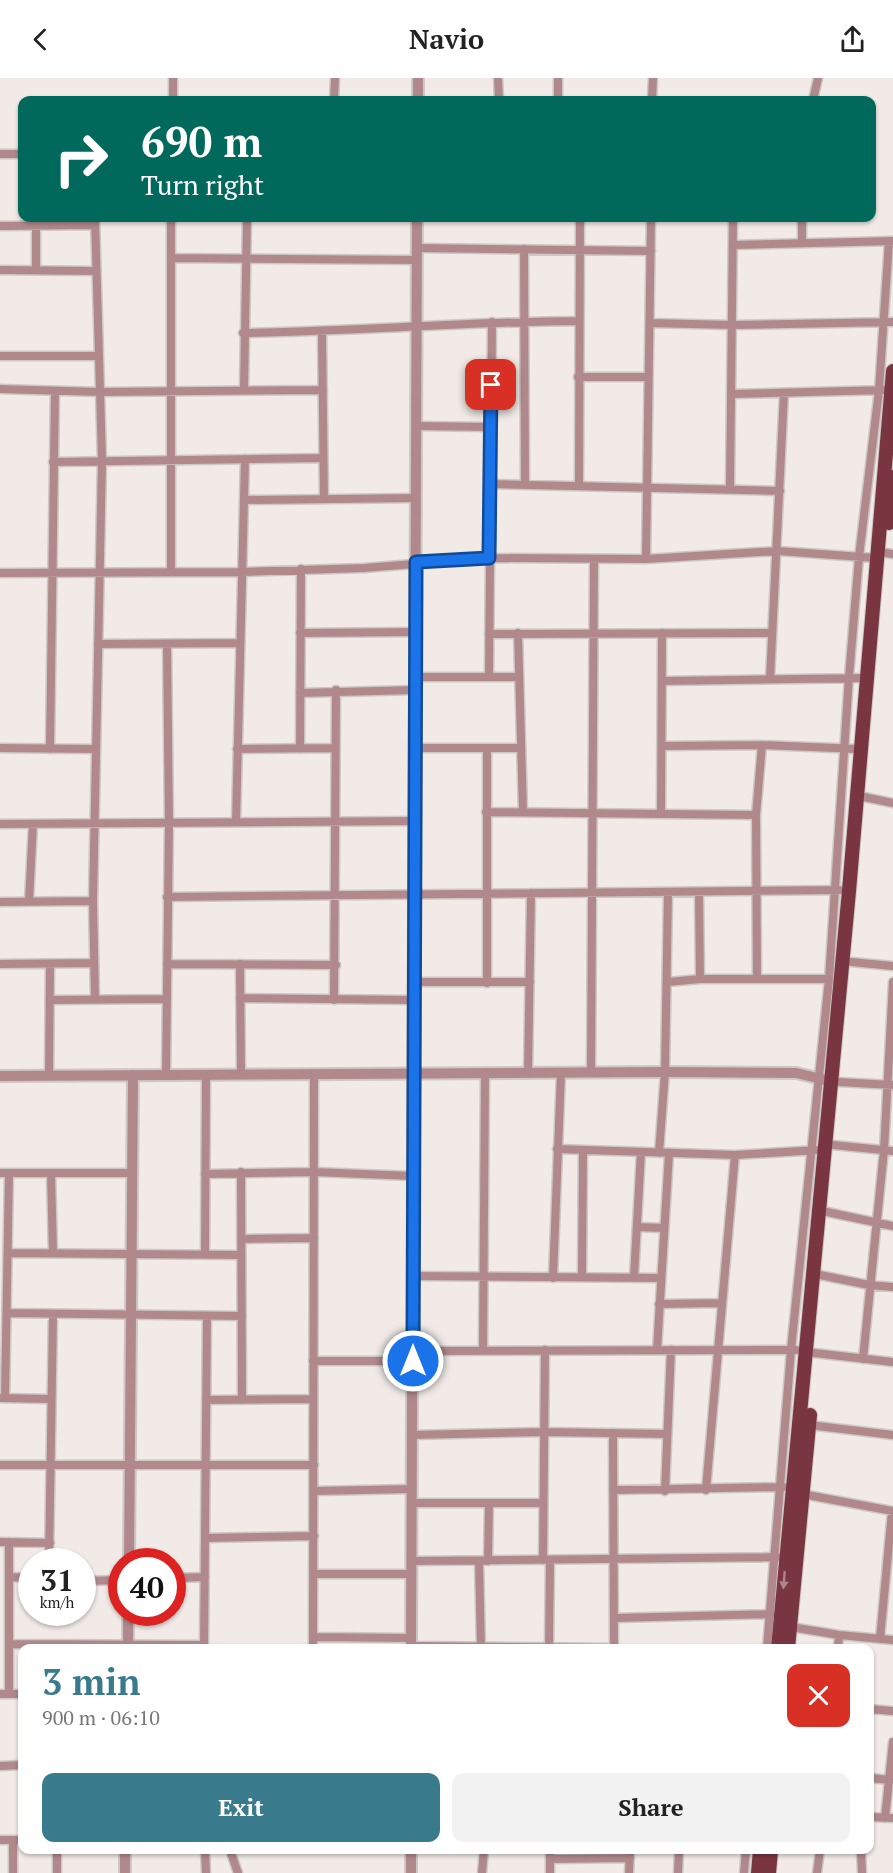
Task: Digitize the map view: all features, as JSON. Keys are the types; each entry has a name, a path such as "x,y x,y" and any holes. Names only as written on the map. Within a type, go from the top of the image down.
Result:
{"main road":[{"path":"845,962 842,891 867,678 885,555 885,390 893,371"},
{"path":"789,1644 791,1626 792,1490 809,1425 810,1352 823,1149 864,797 893,477"},
{"path":"778,1644 780,1557 792,1490 826,1212 823,1149"},
{"path":"758,1873 760,1854"},
{"path":"769,1873 771,1854"}],"street":[{"path":"173,78 173,96"},
{"path":"334,96 335,78"},
{"path":"418,78 418,96"},
{"path":"498,78 499,96"},
{"path":"558,78 558,96"},
{"path":"652,96 653,78"},
{"path":"814,96 818,78"},
{"path":"0,154 18,154"},
{"path":"0,226 83,222"},
{"path":"95,222 102,460 93,901 95,998"},
{"path":"171,222 171,571"},
{"path":"243,389 247,222"},
{"path":"313,1637 411,1644 417,222"},
{"path":"579,486 580,222"},
{"path":"646,559 649,487 648,377 651,222"},
{"path":"730,488 733,222"},
{"path":"802,222 802,243"},
{"path":"36,226 36,270"},
{"path":"734,245 891,241 885,390 859,557 849,677 842,891 829,979 830,1080 823,1149 791,1350 792,1490"},
{"path":"417,248 651,251"},
{"path":"524,249 525,485"},
{"path":"171,258 417,260"},
{"path":"0,270 96,272"},
{"path":"243,333 322,332 492,322 579,321"},
{"path":"489,677 492,322"},
{"path":"650,322 732,325 889,322"},
{"path":"322,332 324,500"},
{"path":"0,356 98,356"},
{"path":"578,377 648,377"},
{"path":"0,389 100,392 324,390"},
{"path":"732,394 885,390"},
{"path":"50,749 52,462 55,391"},
{"path":"770,679 784,393"},
{"path":"416,426 491,427"},
{"path":"52,462 171,458 323,458"},
{"path":"236,822 245,459"},
{"path":"490,484 780,491"},
{"path":"244,500 416,498"},
{"path":"0,573 242,572 364,568 416,562 489,558 646,559 778,551 859,557 885,555"},
{"path":"591,1073 594,559"},
{"path":"300,749 301,569"},
{"path":"300,633 415,632"},
{"path":"518,633 523,812"},
{"path":"662,633 662,814"},
{"path":"489,634 772,633"},
{"path":"98,644 240,643"},
{"path":"166,1075 169,823 167,644"},
{"path":"415,676 519,677"},
{"path":"663,681 867,678"},
{"path":"300,693 336,690 415,690"},
{"path":"334,1000 336,690"},
{"path":"663,746 762,746 860,750"},
{"path":"757,978 756,815 762,746"},
{"path":"487,747 487,983"},
{"path":"0,748 96,749"},
{"path":"237,749 334,748"},
{"path":"415,748 521,748"},
{"path":"864,797 893,803"},
{"path":"486,812 756,815"},
{"path":"0,824 415,821"},
{"path":"29,901 33,824"},
{"path":"167,897 842,891"},
{"path":"528,1073 531,893"},
{"path":"657,1350 664,1228 668,893"},
{"path":"699,893 700,979"},
{"path":"0,902 93,901"},
{"path":"845,962 893,966"},
{"path":"0,964 94,963"},
{"path":"167,964 336,965"},
{"path":"240,964 241,1075"},
{"path":"49,1076 50,965"},
{"path":"668,982 700,979 829,979"},
{"path":"863,1359 876,1224 888,1150 893,981"},
{"path":"414,982 530,982"},
{"path":"240,998 414,1000"},
{"path":"50,1000 167,999"},
{"path":"483,1351 486,1073"},
{"path":"553,1278 561,1073"},
{"path":"0,1076 796,1073 830,1080 890,1085"},
{"path":"313,1644 315,1536 314,1074"},
{"path":"129,1548 133,1075"},
{"path":"206,1075 206,1254"},
{"path":"557,1149 735,1155 823,1149 888,1150"},
{"path":"582,1277 583,1150"},
{"path":"634,1277 641,1152"},
{"path":"706,1490 735,1155"},
{"path":"205,1174 242,1172 413,1176"},
{"path":"242,1172 242,1400"},
{"path":"50,1399 2,1398 8,1313 4,1173 132,1173"},
{"path":"51,1173 53,1253"},
{"path":"826,1212 893,1226"},
{"path":"638,1227 664,1228"},
{"path":"243,1239 314,1238"},
{"path":"8,1253 241,1254"},
{"path":"820,1275 893,1287"},
{"path":"413,1276 661,1278"},
{"path":"659,1304 721,1303"},
{"path":"8,1313 242,1316"},
{"path":"50,1548 50,1399 53,1314"},
{"path":"204,1644 207,1316"},
{"path":"545,1350 543,1503 549,1644"},
{"path":"665,1491 671,1350"},
{"path":"313,1361 483,1351 791,1350 893,1362"},
{"path":"206,1400 313,1399"},
{"path":"809,1425 893,1435"},
{"path":"412,1435 544,1432 666,1434"},
{"path":"613,1433 614,1644"},
{"path":"0,1465 206,1467 314,1465"},
{"path":"315,1491 412,1489"},
{"path":"613,1490 792,1490 893,1511 892,1541 882,1605 880,1639"},
{"path":"412,1503 543,1503"},
{"path":"481,1644 483,1561 489,1503"},
{"path":"205,1538 315,1536"},
{"path":"5,1694 9,1644 10,1577 4,1542 50,1544"},
{"path":"412,1561 613,1561 780,1557 767,1644"},
{"path":"314,1574 412,1574"},
{"path":"10,1577 18,1577"},
{"path":"186,1578 205,1577"},
{"path":"882,1605 893,1606"},
{"path":"615,1618 771,1614"},
{"path":"128,1626 128,1644"},
{"path":"791,1626 839,1635 893,1640"},
{"path":"838,1644 839,1635"},
{"path":"9,1644 18,1644"},
{"path":"874,1709 893,1711"},
{"path":"874,1816 889,1818 893,1742"},
{"path":"0,1766 18,1765"},
{"path":"874,1778 890,1779"},
{"path":"0,1840 18,1840"},
{"path":"13,1840 13,1873"},
{"path":"57,1854 57,1873"},
{"path":"125,1854 125,1873"},
{"path":"205,1854 206,1873"},
{"path":"232,1854 238,1873"},
{"path":"411,1854 411,1873"},
{"path":"482,1873 484,1854"},
{"path":"550,1873 550,1854 630,1854 629,1873"},
{"path":"678,1873 679,1854"},
{"path":"744,1873 746,1854"},
{"path":"817,1873 819,1854"},
{"path":"861,1854 862,1873"}],"route":[{"path":"413,1361 416,562 489,558 491,385"}]}
